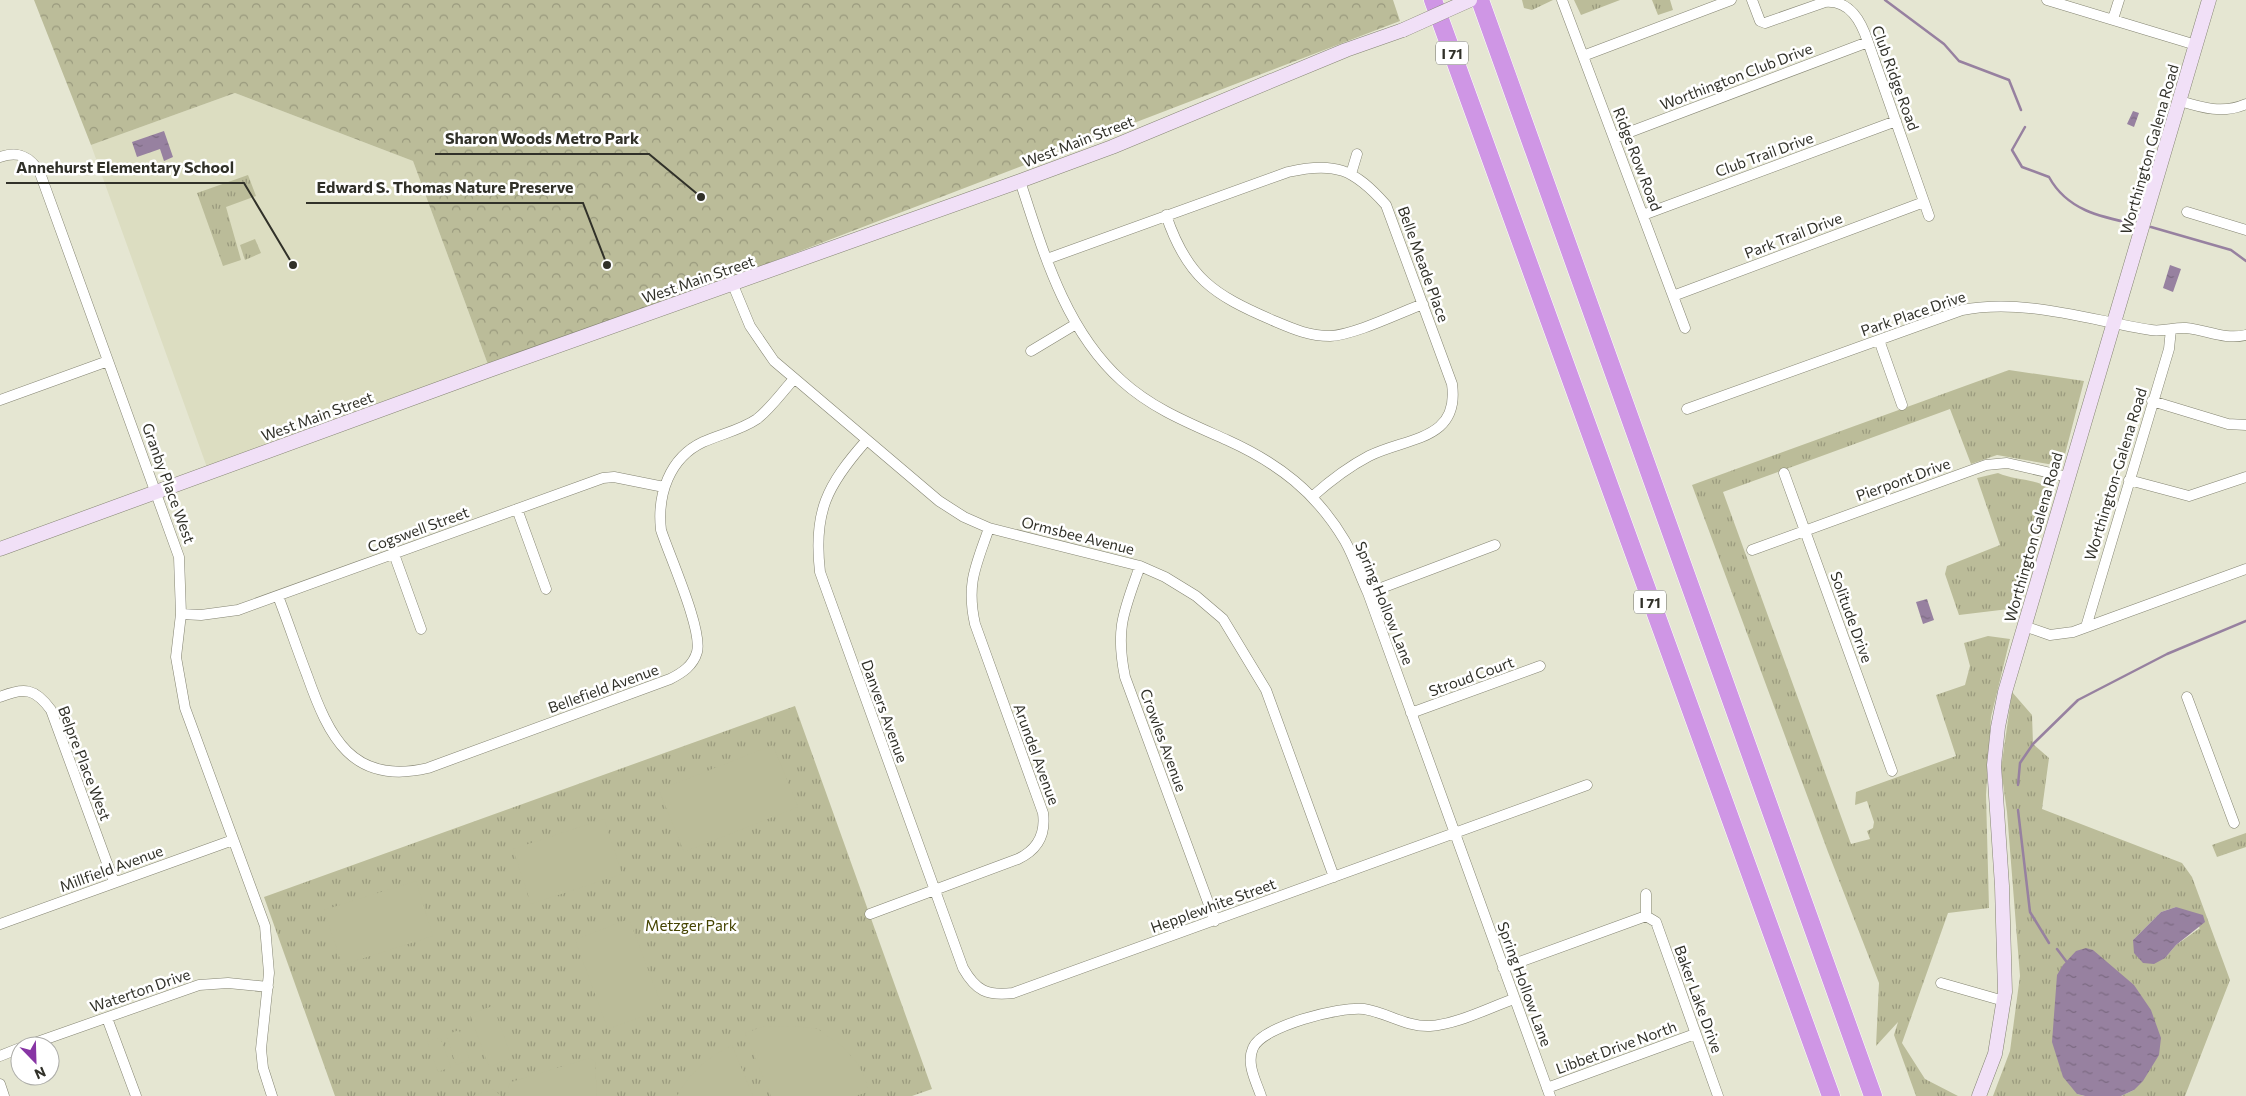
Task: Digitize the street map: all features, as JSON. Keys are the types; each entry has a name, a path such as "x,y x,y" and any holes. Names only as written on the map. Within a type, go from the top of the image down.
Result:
{"highway":[{"name":"I 71","path":"1433,0 1831,1096"},
{"path":"1480,0 1874,1096"}],"main road":[{"name":"West Main Street","path":"0,549 479,374 733,285 1112,147 1346,50 1403,30 1470,0"},
{"name":"Worthington Galena Road","path":"1979,1096 1995,1054 2004,1001 2002,886 1994,764 1998,727 2005,692 2209,0"}],"street":[{"name":"Ridge Row Road","path":"1562,0 1685,328"},
{"path":"1583,56 1731,0"},
{"name":"Club Ridge Road","path":"1752,0 1760,21 1765,23 1815,5 1834,1 1856,14 1868,42 1929,216"},
{"path":"2048,0 2196,45"},
{"path":"2114,19 2119,0"},
{"name":"Worthington Club Drive","path":"1614,138 1868,42"},
{"path":"2180,101 2226,111 2246,104"},
{"name":"Club Trail Drive","path":"1643,215 1896,121"},
{"name":"Granby Place West","path":"0,156 14,153 25,156 34,162 40,172 179,557 181,614 176,657 185,708 265,926 269,973 261,1049 263,1068 272,1096"},
{"path":"1351,174 1357,154"},
{"name":"Belle Meade Place","path":"1047,259 1288,172 1310,167 1329,167 1351,174 1366,183 1386,205 1452,384 1455,401 1449,418 1437,430 1371,455 1340,472 1313,496"},
{"name":"Spring Hollow Lane","path":"1020,181 1047,259 1060,292 1076,324 1120,380 1142,398 1167,413 1276,465 1313,496 1345,542 1368,593 1548,1092"},
{"name":"Park Trail Drive","path":"1673,296 1924,202"},
{"path":"2187,212 2246,230"},
{"path":"1166,215 1183,255 1213,290 1231,302 1300,332 1331,336 1423,304"},
{"name":"Ormsbee Avenue","path":"733,285 750,326 774,362 939,501 964,517 989,528 1140,566 1165,576 1196,596 1223,619 1266,690 1334,877"},
{"name":"Park Place Drive","path":"1688,409 1962,310 1995,306 2084,316 2154,331 2186,328 2231,337 2246,335"},
{"path":"1031,352 1076,324"},
{"name":"Worthington-Galena Road","path":"2086,627 2169,349 2170,329"},
{"path":"1879,340 1902,405"},
{"path":"0,400 108,361"},
{"name":"Bellefield Avenue","path":"278,596 314,696 337,743 347,754 368,767 385,772 408,773 428,768 670,679 687,669 697,652 697,633 661,530 660,515 664,487 670,474 682,458 703,442 756,419 794,379"},
{"path":"2152,401 2228,424 2246,425"},
{"name":"Danvers Avenue","path":"866,441 841,469 824,504 818,535 820,572 964,968 970,981 981,990"},
{"name":"Pierpont Drive","path":"1752,550 1986,465 2007,462 2068,477"},
{"name":"Solitude Drive","path":"1784,473 1892,771"},
{"name":"Cogswell Street","path":"181,614 201,615 238,610 604,478 614,477 664,487"},
{"path":"2129,480 2189,496 2246,478"},
{"path":"517,509 546,589"},
{"name":"Arundel Avenue","path":"870,914 1027,855 1040,841 1043,832 1043,813 975,624 970,600 973,575 989,528"},
{"path":"1368,593 1495,546"},
{"path":"394,554 421,629"},
{"name":"Crowles Avenue","path":"1140,566 1120,623 1119,649 1125,677 1215,921"},
{"path":"2024,626 2050,635 2060,635 2246,569"},
{"name":"Stroud Court","path":"1411,713 1540,666"},
{"name":"Belpre Place West","path":"0,697 26,690 41,696 51,710 114,882"},
{"path":"2187,697 2234,823"},
{"name":"Hepplewhite Street","path":"981,990 997,995 1013,994 1586,785"},
{"name":"Millfield Avenue","path":"0,924 233,840"},
{"path":"1503,968 1646,916 1646,894"},
{"name":"Baker Lake Drive","path":"1646,916 1656,922 1718,1096"},
{"name":"Waterton Drive","path":"55,1036 199,985 228,983 268,987"},
{"path":"1941,983 2004,1001"},
{"path":"1261,1096 1250,1061 1253,1048 1261,1038 1272,1032 1340,1009 1363,1009 1410,1025 1433,1026 1514,999"},
{"path":"107,1018 136,1096"},
{"name":"Libbet Drive North","path":"1548,1092 1696,1034"},
{"path":"0,1084 4,1096"}],"shaded area":[{"path":"235,93 413,161 490,370 209,473 91,145"}],"green space":[{"path":"34,0 1393,0 1400,21 490,370 413,161 235,93 91,145"},
{"path":"1522,0 1553,0 1532,10 1524,8"},
{"path":"1574,0 1620,0 1581,15"},
{"path":"1652,0 1670,0 1673,10 1658,15"},
{"path":"248,175 256,196 226,207 241,260 223,266 197,193"},
{"path":"255,239 261,253 245,260 240,245"},
{"path":"2009,370 2084,381 2063,462 2054,465 1997,455 1971,464 1950,409 1723,492 1851,844 1870,839 1867,831 1873,828 1874,822 1867,801 1855,805 1856,792 1956,756 1936,695 1965,685 1970,666 1964,643 1988,636 2010,639 1991,717 1986,795 1989,908 1948,913 1902,1043 1925,1079 1958,1096 1916,1096 1894,1035 1898,1022 1876,1046 1879,983 1828,852 1692,485"},
{"path":"1998,473 2041,484 2053,491 2017,608 1959,615 1945,574 1947,566 2000,545 1977,478"},
{"path":"2012,692 2032,715 2033,744 2049,758 2042,809 2182,863 2192,877 2230,980 2185,1096 2121,1096 2134,1090 2077,1094 2085,1096 1993,1096 2010,1051 2020,976 2007,812 2001,769","holes":["2176,907 2200,928 2176,945 2165,958 2133,940 2161,912"]},
{"name":"Metzger Park","path":"795,706 932,1089 912,1096 335,1096 264,897"},
{"path":"773,745 798,807 684,852 659,790"},
{"path":"604,819 622,874 531,904 513,849"},
{"path":"2246,833 2246,847 2217,857 2212,845"},
{"path":"416,881 433,936 342,965 324,910"},
{"path":"629,919 663,1009 608,1029 575,940"},
{"path":"493,1006 512,1058 489,1067 470,1014"},
{"path":"794,1026 818,1029 843,1047 857,1063 865,1077 868,1092 855,1096 771,1096 745,1033 762,1027"},
{"path":"459,1030 470,1060 456,1065 446,1035"},
{"path":"440,1037 451,1067 438,1072 427,1042"},
{"path":"732,1045 753,1096 677,1096 682,1087 700,1066"},
{"path":"590,1058 595,1062 597,1096 509,1096 507,1089 511,1082"},
{"path":"493,1089 501,1096 473,1096"}],"water":[{"path":"2133,111 2139,113 2134,127 2127,124"},
{"path":"164,131 173,157 164,161 160,149 137,157 132,142"},
{"path":"2170,265 2181,269 2173,292 2163,288"},
{"path":"1927,599 1934,620 1923,624 1916,602"},
{"path":"2176,907 2203,915 2205,922 2176,945 2165,958 2154,964 2143,963 2134,953 2133,940 2161,912"},
{"path":"2086,948 2093,950 2134,985 2151,1010 2161,1038 2159,1055 2143,1081 2134,1090 2121,1096 2085,1096 2077,1094 2063,1077 2052,1042 2057,975 2063,965 2076,951"}],"waterway":[{"path":"1885,0 1944,44 1959,61 2009,80 2021,110"},
{"path":"2025,127 2012,150 2022,167 2049,177 2056,188 2075,205 2097,215 2135,224"},
{"path":"2151,227 2231,250 2246,261"},
{"path":"2018,785 2020,763 2033,744 2078,700 2167,654 2246,621"},
{"path":"2018,810 2030,912 2049,943"},
{"path":"2057,949 2066,961"}],"place":[{"name":"Sharon Woods Metro Park","path":"701,197"},
{"name":"Annehurst Elementary School","path":"293,265"},
{"name":"Edward S. Thomas Nature Preserve","path":"607,265"}]}
